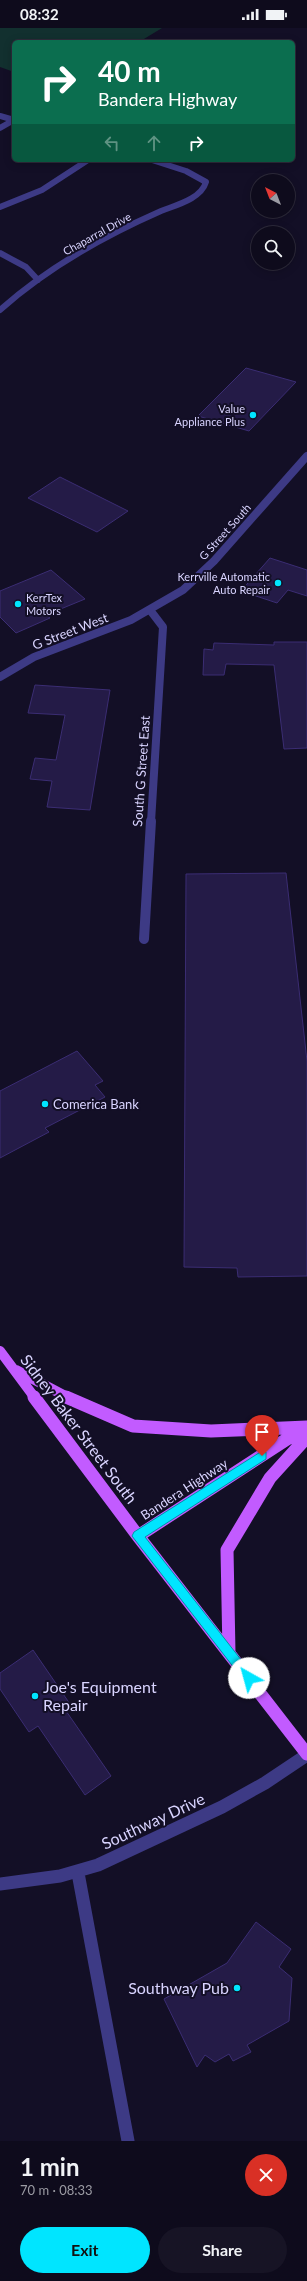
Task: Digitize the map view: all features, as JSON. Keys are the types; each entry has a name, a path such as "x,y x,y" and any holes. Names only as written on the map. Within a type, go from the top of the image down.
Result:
{"main road":[{"name":"Sidney Baker Street South","path":"0,1351 138,1536 307,1755"},
{"path":"13,1369 62,1395 134,1426 211,1431 307,1427"},
{"name":"Bandera Highway","path":"138,1536 287,1439 307,1431"},
{"path":"229,1653 227,1550 270,1478 307,1437"}],"street":[{"path":"0,116 12,119"},
{"path":"0,128 12,121"},
{"path":"0,207 42,190 85,162"},
{"name":"Chaparral Drive","path":"0,310 38,280 103,241 199,193 206,182 186,171 158,162"},
{"path":"0,253 26,267 38,280"},
{"name":"G Street South","path":"150,610 183,590 200,576 307,456"},
{"name":"G Street West","path":"0,677 34,657 117,626 150,610"},
{"name":"South G Street East","path":"144,938 163,636 163,627 150,610"},
{"name":"Southway Drive","path":"0,1884 78,1873 172,1833 232,1802 307,1755"},
{"path":"78,1873 128,2141"}],"green space":[{"path":"0,28 162,28 142,40 12,40 12,71 0,67"}],"building":[{"path":"246,368 296,382 249,431 198,416"},
{"path":"60,477 128,511 97,532 28,498"},
{"name":"Kerrville Automatic Auto Repair","path":"270,558 307,570 307,596 288,590 277,603 241,591"},
{"path":"51,570 85,599 46,615 50,618 16,633 0,617 0,591"},
{"path":"274,642 307,642 307,748 284,749 274,665 226,664 224,675 203,675 204,649 213,650 214,643 274,645"},
{"path":"35,685 110,690 90,810 47,807 52,781 30,779 35,758 56,760 65,715 28,713"},
{"path":"286,873 307,1061 307,1276 238,1277 237,1268 184,1267 186,874"},
{"name":"Comerica Bank","path":"77,1051 103,1081 95,1085 105,1097 45,1128 49,1132 0,1158 0,1091"},
{"path":"33,1650 70,1704 64,1708 111,1776 85,1795 38,1726 29,1732 0,1689 0,1673"},
{"name":"Southway Pub","path":"256,1922 291,1949 279,1967 292,1978 289,2021 247,2045 251,2052 233,2061 229,2054 215,2062 205,2055 197,2067 164,1999 227,1963"}],"place":[{"name":"Value Appliance Plus","path":"253,415"},
{"name":"Kerrville Automatic Auto Repair","path":"278,583"},
{"name":"KerrTex Motors","path":"18,604"},
{"name":"Comerica Bank","path":"45,1104"},
{"name":"Joe's Equipment Repair","path":"35,1696"},
{"name":"Southway Pub","path":"237,1988"}],"route":[{"path":"249,1678 138,1536 262,1456"}]}
